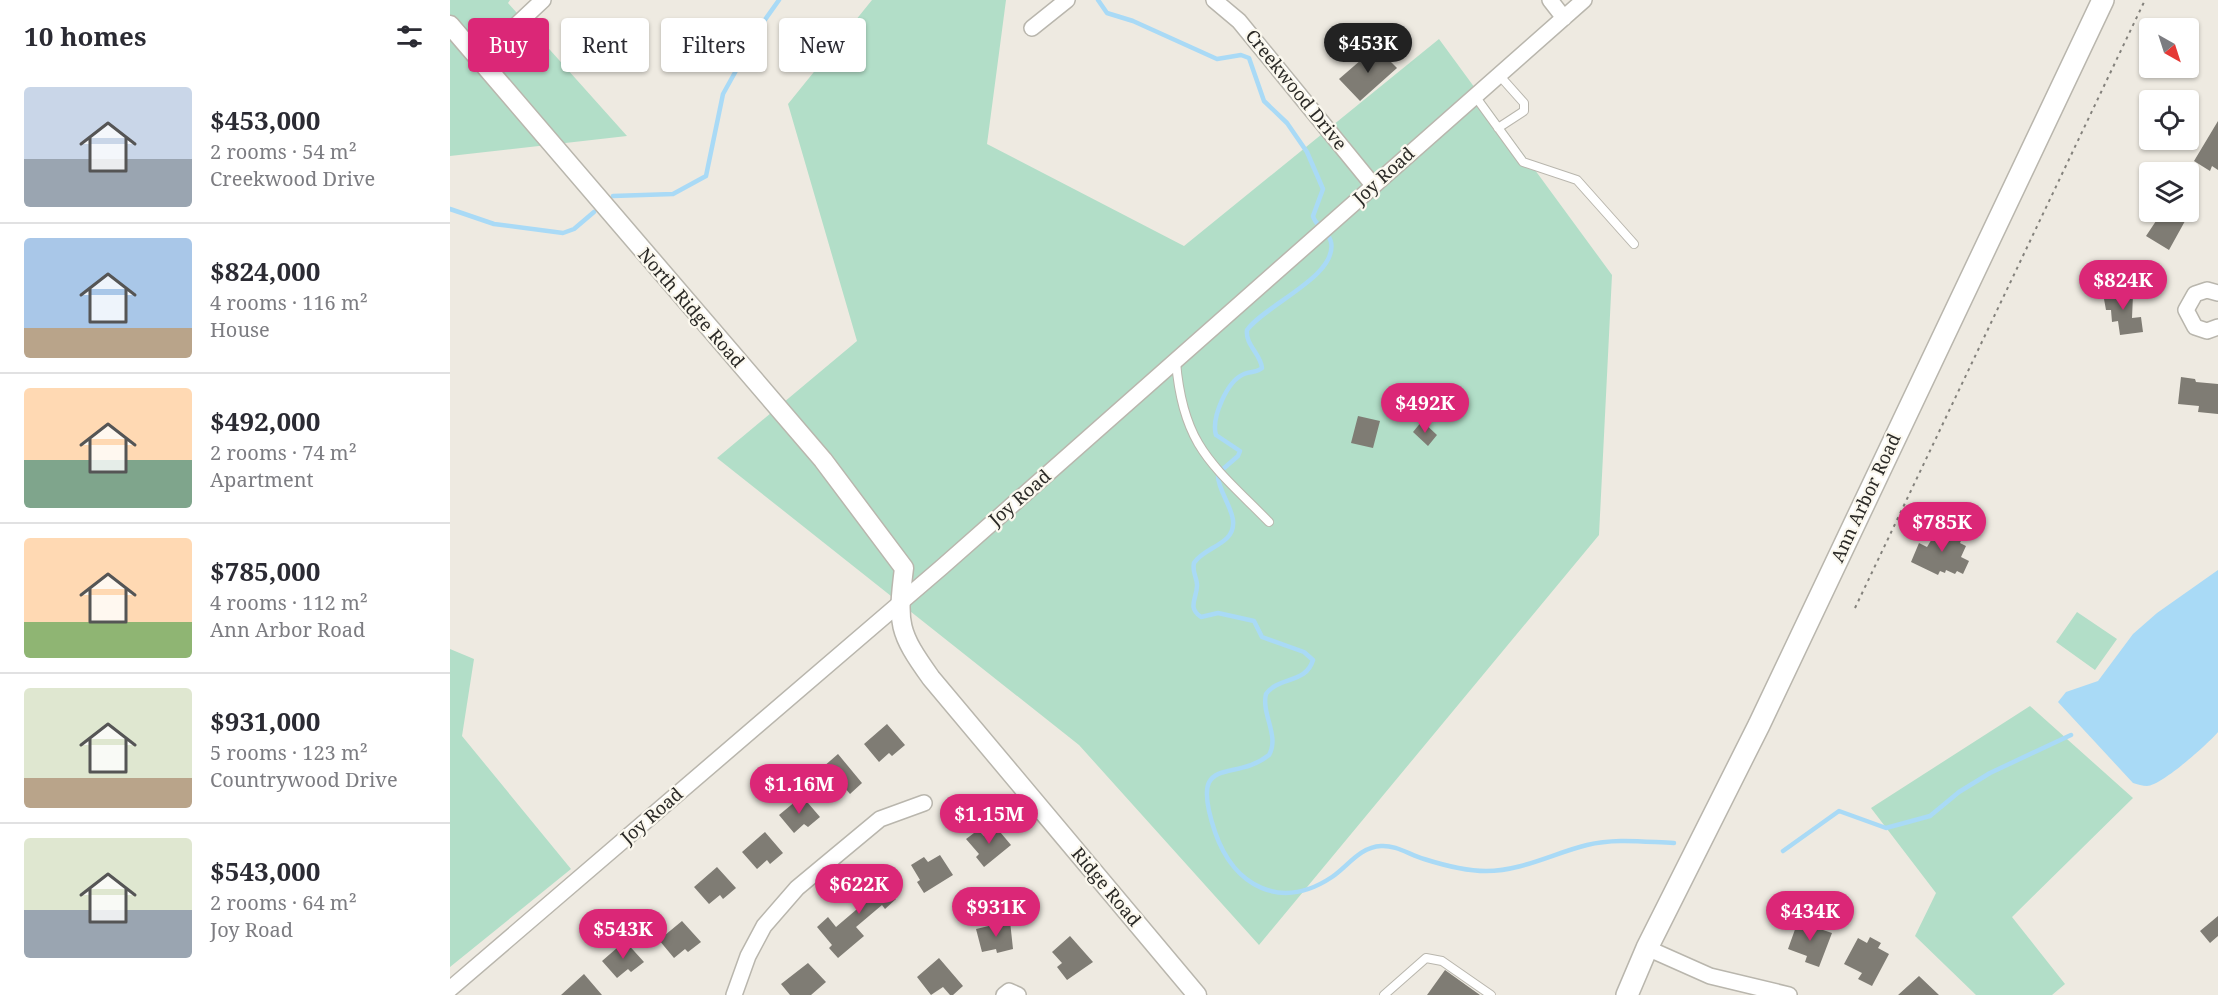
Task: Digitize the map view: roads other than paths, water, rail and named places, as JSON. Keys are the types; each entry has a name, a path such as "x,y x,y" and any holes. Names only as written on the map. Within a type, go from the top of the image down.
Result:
{"main road":[{"name":"Ann Arbor Road","path":"1627,995 1647,948 1759,724 2103,0"}],"street":[{"path":"524,18 543,0"},
{"path":"1032,28 1067,0"},
{"name":"Creekwood Drive","path":"1214,0 1239,21 1374,185"},
{"path":"1550,0 1564,18"},
{"name":"Joy Road","path":"450,989 900,603 1584,0"},
{"name":"North Ridge Road","path":"450,25 468,47"},
{"name":"North Ridge Road","path":"489,72 823,460 904,568 900,603"},
{"path":"2218,294 2207,290 2195,294 2186,310 2195,327 2207,331 2218,327"},
{"name":"Ridge Road","path":"900,603 901,627 912,651 931,678 1197,995"},
{"path":"734,995 753,945 777,908 797,888 880,819 924,803"},
{"path":"1647,948 1710,976 1789,995"},
{"path":"1004,995 1009,991 1018,995"}],"lane":[{"path":"1498,128 1524,111 1524,104 1499,75"},
{"path":"1475,96 1523,162 1577,180 1634,244"},
{"path":"1176,362 1179,398 1188,424 1202,452 1269,522"},
{"path":"1384,995 1426,958 1442,961 1491,995"}],"water":[{"path":"2218,570 2218,732 2163,779 2147,786 2133,783 2058,702 2066,692 2098,681 2133,634 2157,613"}],"waterway":[{"path":"613,196 673,194 706,176 723,94 762,24 779,0"},
{"path":"1098,0 1107,13 1133,21 1217,59 1241,55 1249,58 1264,101 1287,123 1307,152 1323,189 1313,216 1316,223 1330,238 1330,254 1324,266 1313,278 1256,320 1247,330 1248,340 1262,368 1238,378 1226,392 1218,410 1216,435 1240,451 1238,456 1223,469"},
{"path":"450,209 494,224 563,233 574,229 594,212"},
{"path":"1218,476 1232,515 1232,531 1227,538 1201,555 1194,563 1197,584 1194,609 1201,617 1218,613 1254,621 1262,637 1304,652 1313,660 1305,673 1278,684 1266,694 1266,709 1272,733 1272,748 1269,755 1242,768 1218,774 1211,780 1207,790 1208,807 1223,851 1234,867 1247,879 1262,888 1278,892 1295,892 1313,887 1332,877 1360,853 1381,846 1398,849 1447,865 1486,871 1525,865 1575,848 1598,843 1630,841 1674,843"},
{"path":"1783,851 1839,811 1886,828 1930,816 1959,792 1990,773 2071,735"}]}
